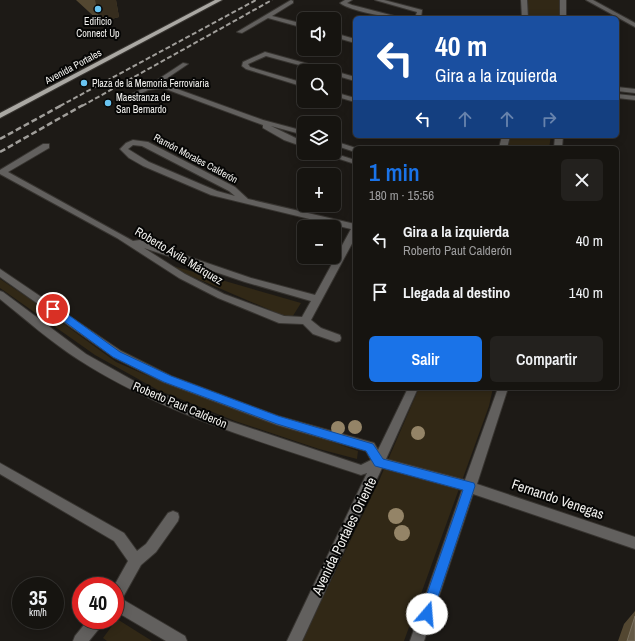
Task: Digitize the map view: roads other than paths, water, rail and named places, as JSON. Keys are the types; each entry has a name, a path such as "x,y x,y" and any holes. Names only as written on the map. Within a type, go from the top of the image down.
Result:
{"main road":[{"name":"Avenida Portales","path":"0,116 219,0"}],"street":[{"path":"349,0 343,3 345,5 392,16"},
{"path":"378,0 420,11 419,16"},
{"path":"524,0 524,16"},
{"path":"563,16 563,1 571,0"},
{"path":"589,0 618,16"},
{"path":"240,32 291,2"},
{"path":"267,16 297,24"},
{"path":"619,16 635,25"},
{"path":"341,37 353,40"},
{"path":"297,83 248,68 245,66 245,63 265,54 272,54 305,64"},
{"path":"122,102 141,90 151,86 185,64"},
{"path":"341,75 353,78"},
{"path":"151,86 164,86 261,122 297,131"},
{"path":"619,89 635,91"},
{"path":"341,96 353,99"},
{"path":"619,96 635,98"},
{"path":"261,122 287,138 297,142"},
{"name":"Ramón Morales Calderón","path":"246,201 232,189 145,144 131,142 124,149 132,156 146,164 171,176 214,193 246,201 353,227"},
{"path":"341,145 353,149"},
{"name":"Roberto Ávila Márquez","path":"46,146 2,172 120,236 182,276 221,296 284,320 305,321"},
{"path":"341,158 353,161"},
{"path":"336,338 317,332 305,321 353,234"},
{"name":"Roberto Ávila Márquez","path":"120,236 248,280 318,299"},
{"name":"Roberto Paut Calderón","path":"0,272 117,354 167,379 277,420 370,447 379,462 361,470 216,422 139,389 82,357 0,294"},
{"name":"Avenida Portales Oriente","path":"294,641 412,390"},
{"path":"417,641 502,390"},
{"path":"379,462 470,486"},
{"path":"0,468 119,537 136,560"},
{"name":"Fernando Venegas","path":"470,486 635,542"},
{"path":"124,582 136,560 151,548 173,517"},
{"path":"124,608 180,641"},
{"path":"85,639 91,629"}],"railway":[{"path":"60,106 256,0"},
{"path":"82,106 272,0"},
{"path":"0,139 62,105"},
{"path":"0,152 83,105"}],"place":[{"name":"Edificio Connect Up","path":"98,9"},
{"name":"Plaza de la Memoria Ferroviaria","path":"84,83"},
{"name":"Maestranza de San Bernardo","path":"108,103"}]}
